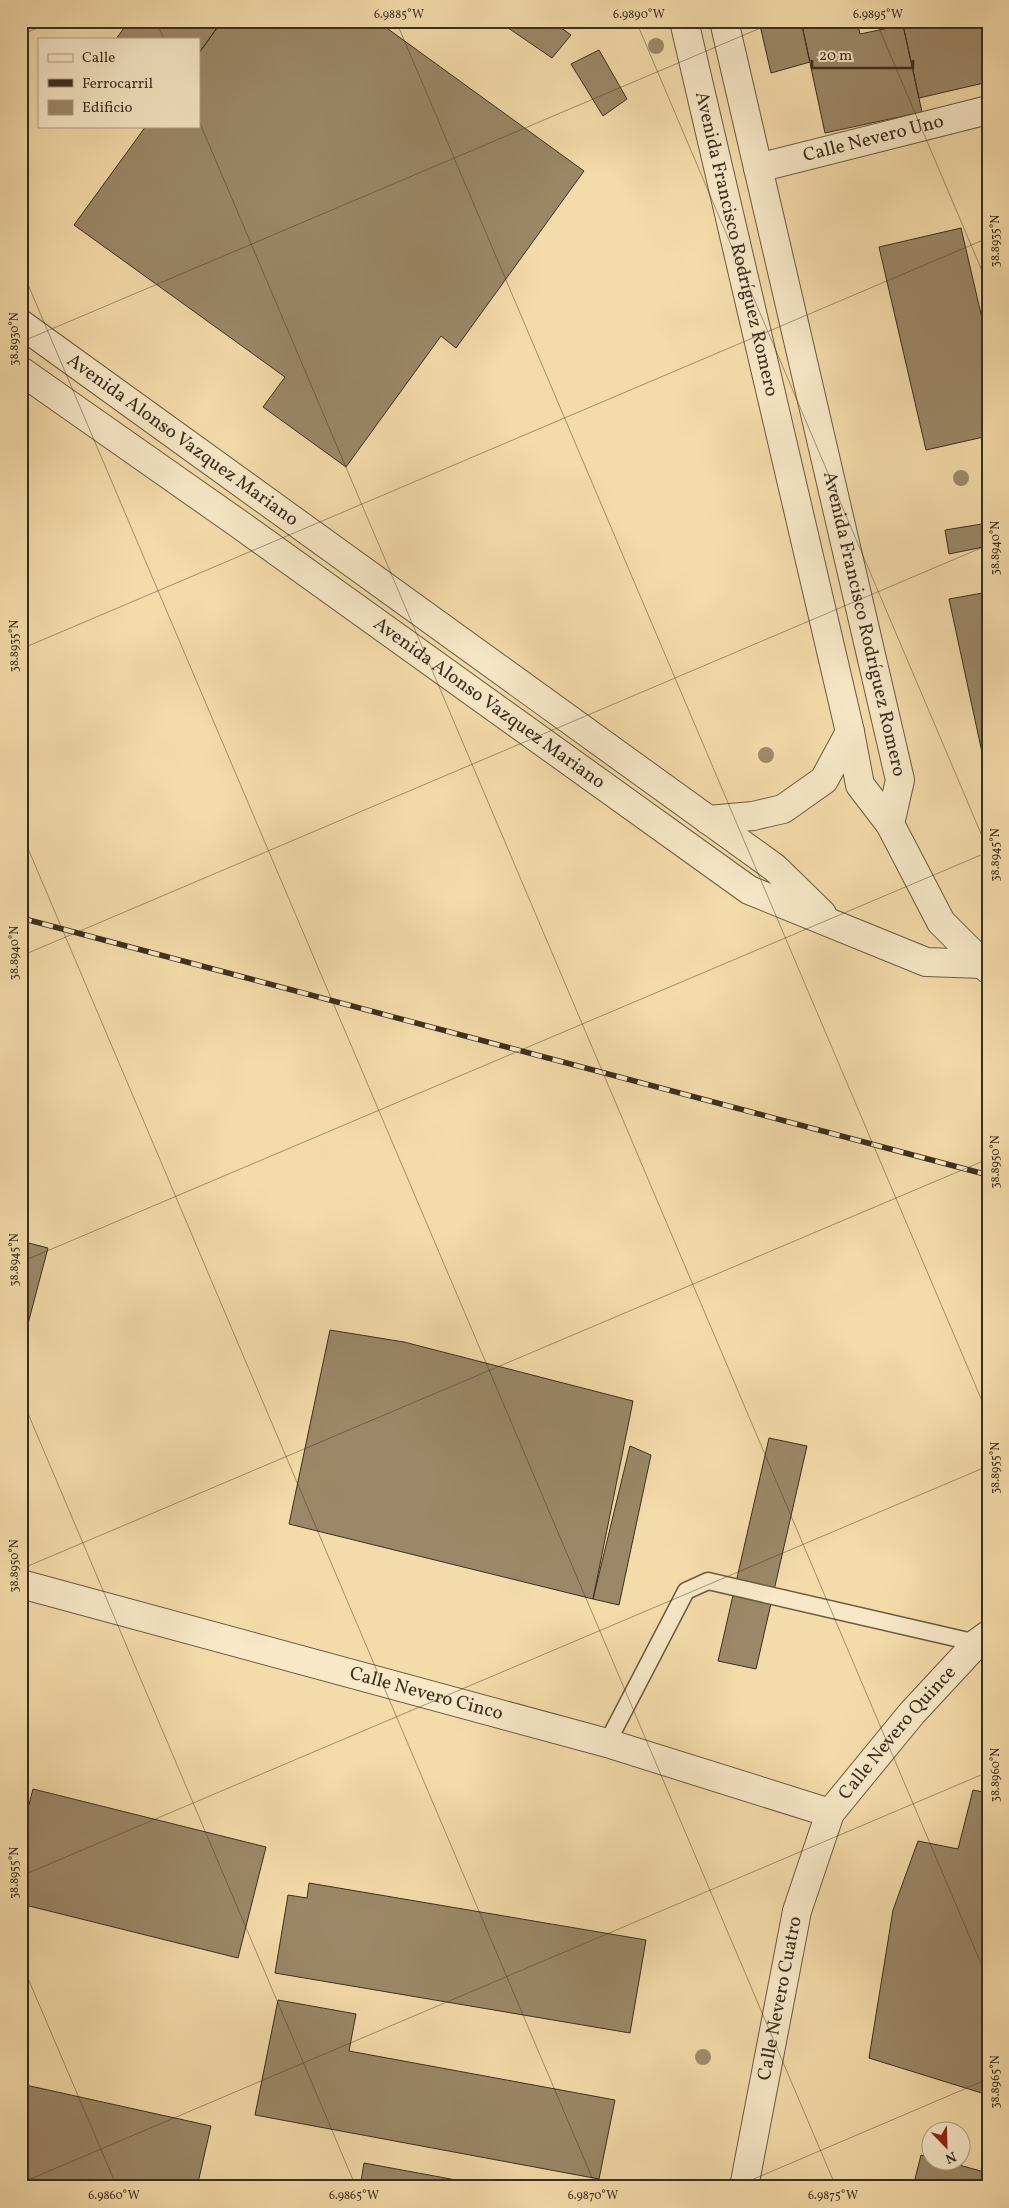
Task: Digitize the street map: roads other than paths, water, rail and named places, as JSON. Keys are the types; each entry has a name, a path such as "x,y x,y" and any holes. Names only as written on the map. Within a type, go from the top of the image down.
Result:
{"street":[{"name":"Avenida Francisco Rodríguez Romero","path":"684,21 850,732 860,785 890,824"},
{"name":"Avenida Francisco Rodríguez Romero","path":"724,21 900,780 890,824"},
{"name":"Calle Nevero Uno","path":"758,168 988,110"},
{"name":"Avenida Alonso Vazquez Mariano","path":"21,324 775,868 832,924"},
{"name":"Avenida Alonso Vazquez Mariano","path":"21,371 239,524 749,890 832,924"},
{"path":"708,820 753,816 783,809 824,780 850,732"},
{"path":"890,824 941,922 985,966"},
{"path":"832,924 926,962 985,966"},
{"name":"Calle Nevero Cinco","path":"21,1584 607,1743 830,1813"},
{"name":"Calle Nevero Quince","path":"830,1813 912,1713 982,1639"},
{"name":"Calle Nevero Cuatro","path":"744,2187 798,1911 830,1813"}],"lane":[{"path":"607,1743 686,1590 708,1581 982,1639"}],"railway":[{"path":"21,918 988,1175"}]}
